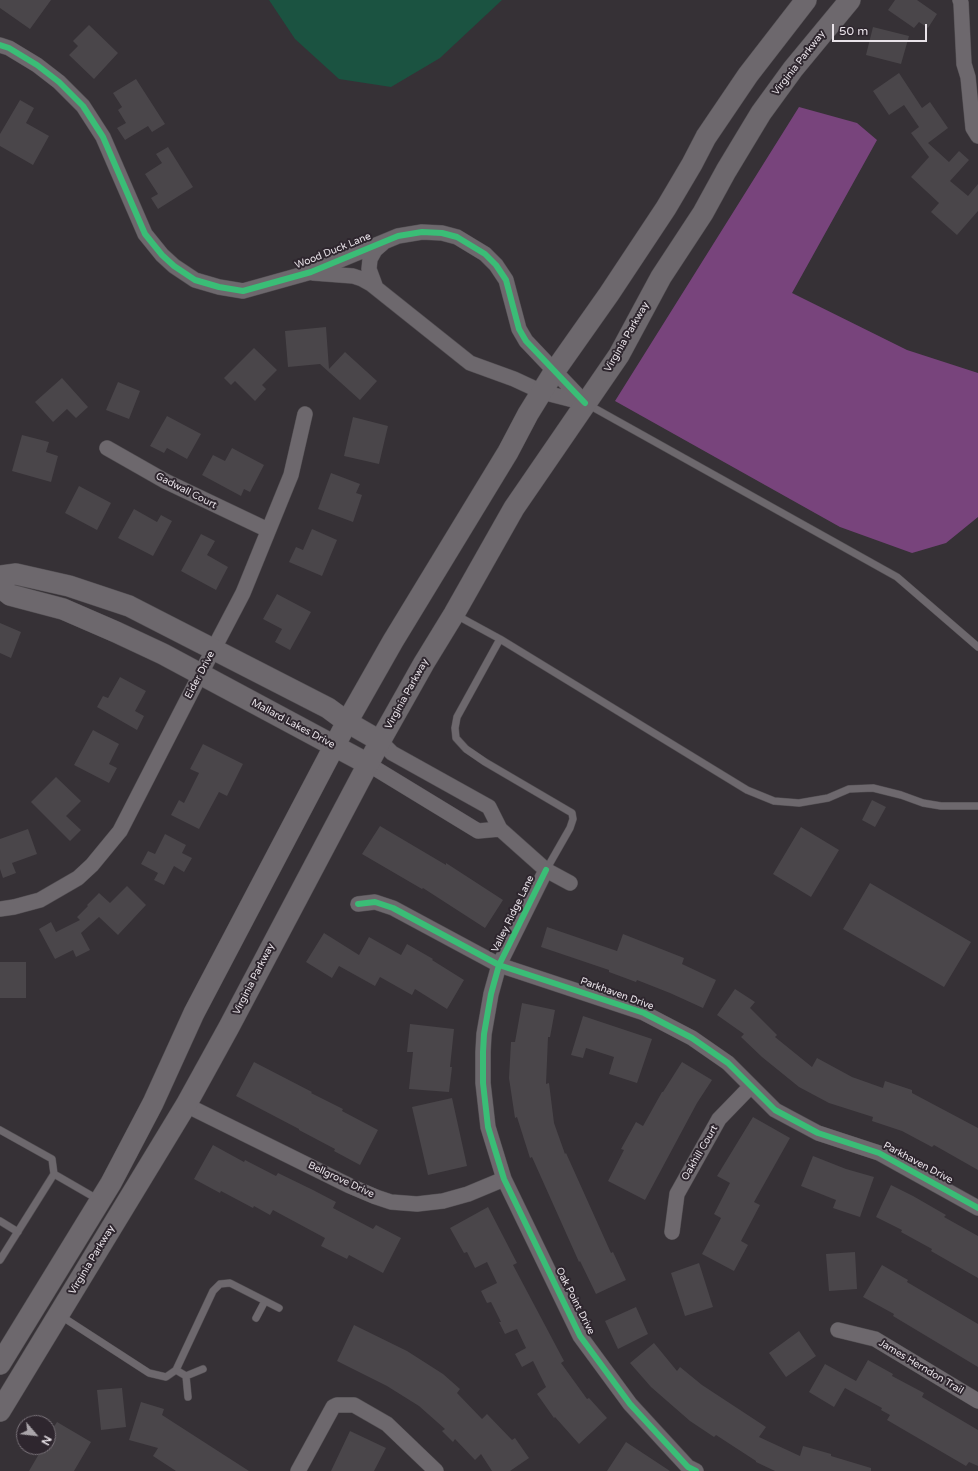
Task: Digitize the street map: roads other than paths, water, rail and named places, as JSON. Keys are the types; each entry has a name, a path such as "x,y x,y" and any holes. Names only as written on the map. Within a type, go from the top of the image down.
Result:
{"main road":[{"path":"0,1364 101,1201 152,1103 194,1012 347,722 395,638 508,452 554,372 609,294 666,208 706,137 748,75 806,0"},
{"name":"Virginia Parkway","path":"0,1411 8,1380 59,1315 186,1105 229,1027 380,741 514,508 585,403 619,356 661,277 703,213 726,170 761,113 793,69 850,0"},
{"path":"0,576 16,574 69,586 129,606 214,648 328,708 347,722 380,741"},
{"name":"Mallard Lakes Drive","path":"0,587 10,595 63,610 116,632 163,654 368,764"},
{"path":"59,1269 79,1281"}],"street":[{"path":"960,0 964,64 968,76 973,128 978,136"},
{"name":"Wood Duck Lane","path":"0,45 37,65 59,82 83,106 103,137 145,234 162,255 174,266 195,280 219,287 242,291 310,272 398,236 422,232 442,233 457,237 485,254 496,265 506,280 519,329 526,341 585,403"},
{"name":"Wood Duck Lane","path":"376,288 369,269 370,259 375,250 387,240"},
{"name":"Wood Duck Lane","path":"310,272 353,276 362,279 376,288 470,363 514,379 542,392 585,403"},
{"name":"Eider Drive","path":"0,909 40,900 78,878 92,865 120,831 244,593 291,475 306,414"},
{"name":"Gadwall Court","path":"107,448 165,481 268,530"},
{"path":"380,741 392,753 489,807 500,829 546,870 570,883"},
{"name":"Mallard Lakes Drive","path":"368,764 478,830 500,829"},
{"name":"Valley Ridge Lane","path":"504,1179 488,1127 482,1068 484,1034 487,1013 499,965 546,870"},
{"name":"Parkhaven Drive","path":"358,904 375,902 393,908 499,965 644,1013 692,1038 728,1063 776,1110 818,1133 879,1153 978,1208"},
{"name":"Oakhill Court","path":"672,1232 677,1194 719,1119 751,1086"},
{"name":"Bellgrove Drive","path":"186,1105 350,1186 391,1202 417,1204 443,1201 468,1194 504,1179"},
{"name":"Oak Point Drive","path":"504,1179 580,1336 630,1404 690,1470"},
{"name":"James Herndon Trail","path":"838,1330 875,1339 978,1401"},
{"path":"298,1471 333,1407 337,1405 354,1405 387,1424 436,1471"}],"lane":[{"path":"585,403 897,577 978,647"},
{"path":"454,614 500,639 747,790 774,800 799,803 828,798 849,789 872,788 901,795 923,803 941,806 978,806"},
{"path":"500,639 458,717 455,728 456,738 466,749 485,762 572,813 573,819 570,828 546,870"},
{"path":"0,1130 52,1159 54,1174 0,1260"},
{"path":"54,1174 101,1201"},
{"path":"0,1221 18,1232"},
{"path":"59,1315 149,1373 166,1377 176,1370 213,1291 220,1284 230,1283 279,1308"},
{"path":"256,1318 264,1301"},
{"path":"186,1376 203,1369"},
{"path":"176,1370 186,1376"},
{"path":"186,1376 188,1397"}]}
